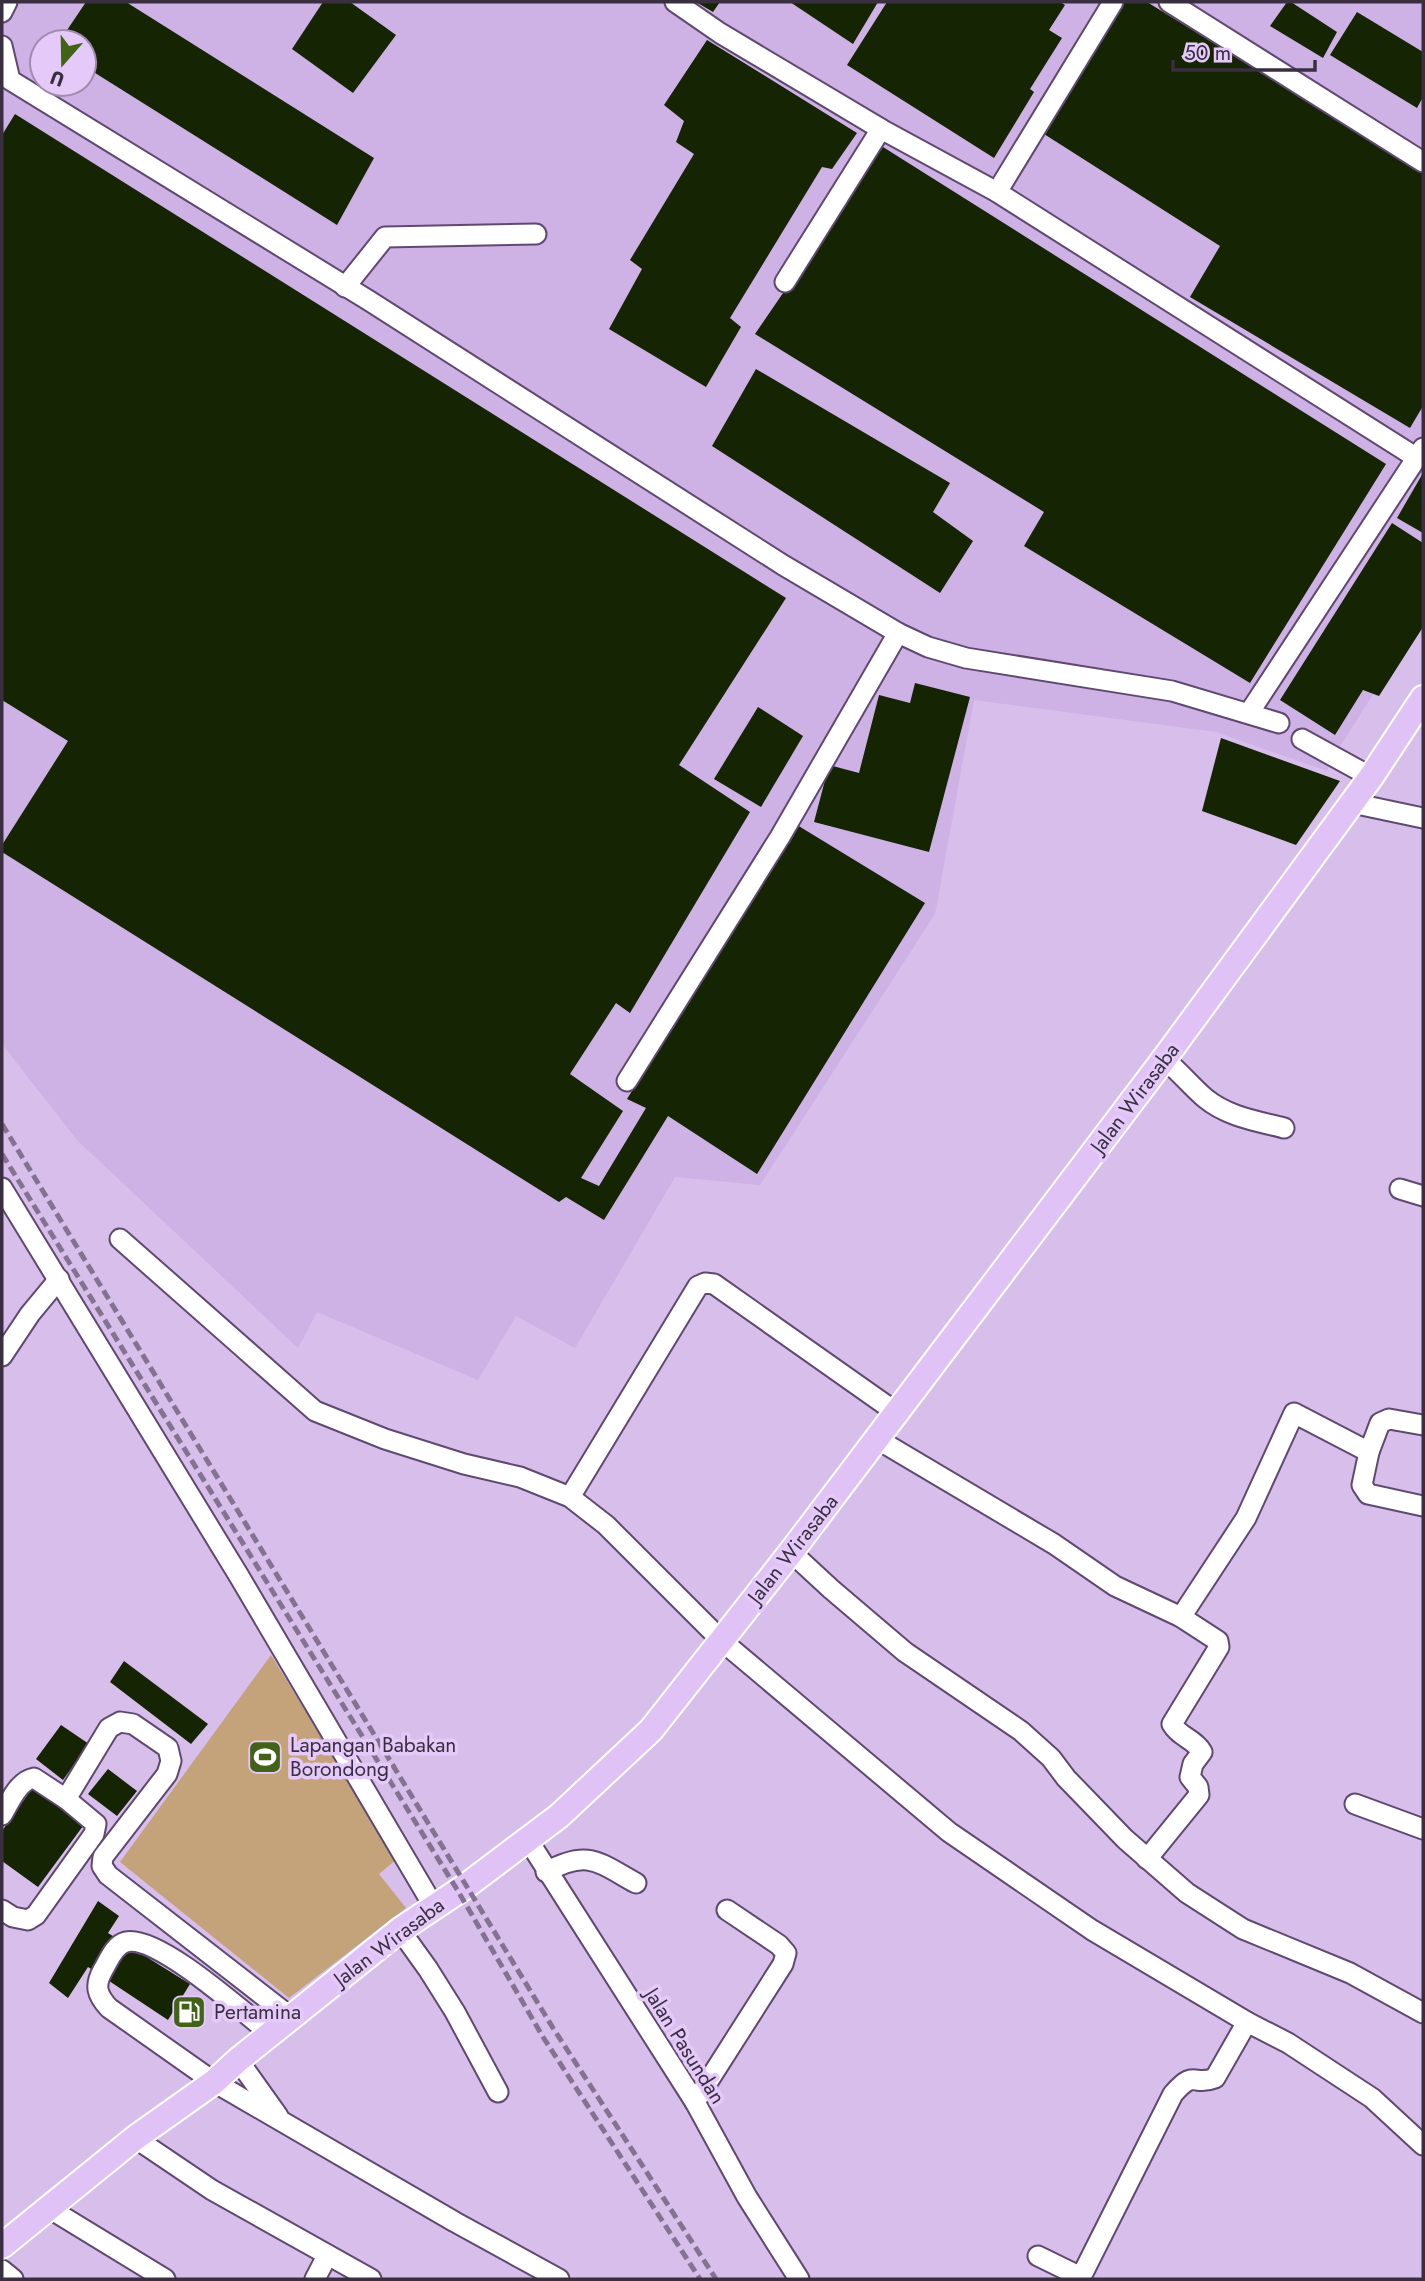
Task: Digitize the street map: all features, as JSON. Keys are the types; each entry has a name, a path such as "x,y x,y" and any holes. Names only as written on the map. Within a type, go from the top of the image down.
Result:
{"main road":[{"name":"Jalan Wirasaba","path":"2,2246 135,2138 214,2082 237,2060 400,1930 559,1816 651,1730 791,1552 1164,1059 1371,777 1423,698"}],"street":[{"path":"2,12 7,2"},
{"path":"675,2 720,33 881,129 997,192 1420,453 1249,713"},
{"path":"997,192 1113,2"},
{"path":"1168,2 1423,162"},
{"path":"2,46 6,87 345,287 783,565 898,633 928,647 966,658 1161,689 1279,723"},
{"path":"785,282 881,129"},
{"path":"345,287 385,237 536,234"},
{"path":"626,1081 787,825 898,633"},
{"path":"1302,739 1371,777"},
{"path":"1352,803 1423,818"},
{"path":"1164,1059 1221,1110 1284,1128"},
{"path":"2,1188 239,1576 434,1907"},
{"path":"1401,1189 1423,1196"},
{"path":"120,1238 315,1411 385,1439 464,1464 520,1477 570,1497 606,1525 722,1641 949,1832 1091,1930 1247,2022 1288,2043 1372,2098 1423,2145"},
{"path":"2,1356 30,1314 59,1279"},
{"path":"570,1497 698,1286 705,1283 714,1284 897,1413"},
{"path":"1181,1617 1246,1518 1294,1413 1369,1452"},
{"path":"1423,1425 1389,1419 1380,1423 1369,1452 1362,1485 1368,1494 1423,1506"},
{"path":"877,1439 1054,1544 1115,1586 1181,1617 1211,1635 1220,1644 1194,1692 1172,1724 1178,1733 1199,1746 1202,1752 1193,1764 1190,1777 1199,1787 1199,1795 1147,1859"},
{"path":"791,1552 905,1652 1021,1731 1051,1758 1066,1778 1147,1859 1187,1893 1243,1929 1350,1973 1423,2013"},
{"path":"66,1799 109,1728 120,1722 133,1724 168,1748 171,1761 167,1774 103,1857 102,1866 108,1875 292,2018"},
{"path":"2,1815 26,1779 34,1778 66,1799 96,1824 94,1834 36,1915 28,1920 13,1917 2,1910"},
{"path":"1355,1804 1423,1829"},
{"name":"Jalan Pasundan","path":"528,1840 695,2102 747,2197 799,2279"},
{"path":"546,1872 562,1863 593,1859 636,1883"},
{"path":"695,2102 783,1964 786,1953 779,1945 727,1910"},
{"path":"400,1930 455,2012 498,2092"},
{"path":"271,2034 168,1954 136,1941 124,1942 116,1948 97,1981 98,1997 109,2008 214,2082 559,2279"},
{"path":"1038,2256 1083,2278 1173,2094 1185,2080 1196,2078 1206,2081 1215,2078 1247,2022"},
{"path":"237,2060 281,2120"},
{"path":"135,2138 212,2190 371,2279"},
{"path":"47,2207 165,2279"},
{"path":"315,2279 327,2256"},
{"path":"2,2270 13,2279"}],"shaded area":[{"path":"2,2 1423,2 1423,615 1327,771 1216,732 974,700 935,914 760,1185 675,1177 575,1348 516,1316 478,1380 317,1312 298,1348 77,1140 2,1044"},
{"name":"Lapangan Babakan Borondong","path":"271,1655 397,1859 379,1874 406,1908 289,1998 120,1862"}],"building":[{"path":"86,2 126,2 374,158 337,225 98,75 98,28 68,28"},
{"path":"323,2 350,2 396,35 353,93 292,49"},
{"path":"696,2 720,2 713,12"},
{"path":"790,2 878,2 853,44"},
{"path":"887,2 1060,2 1065,5 1049,30 1062,38 1030,89 1034,92 994,158 847,65"},
{"path":"1124,2 1147,2 1423,172 1423,406 1410,428 1190,297 1220,246 1044,134"},
{"path":"1287,2 1337,32 1323,58 1270,26"},
{"path":"1357,12 1423,52 1423,97 1417,108 1330,55"},
{"path":"707,40 857,133 832,169 822,167 730,318 741,327 706,387 609,329 642,269 630,260 694,154 676,142 684,121 664,105"},
{"path":"15,114 786,598 679,765 750,812 630,1013 616,1003 570,1074 623,1111 581,1178 599,1186 646,1108 627,1099 797,825 925,903 757,1174 668,1116 604,1220 566,1197 559,1202 2,852 2,845 68,741 2,700 2,135"},
{"path":"883,147 1386,464 1250,683 1024,546 1044,512 755,334"},
{"path":"756,369 950,483 933,512 973,541 940,593 712,446"},
{"path":"1423,473 1423,533 1397,518"},
{"path":"1392,523 1423,543 1423,627 1379,696 1363,690 1335,735 1280,700"},
{"path":"915,683 970,697 929,852 814,822 829,765 859,773 879,695 910,703"},
{"path":"758,707 803,736 761,807 714,779"},
{"path":"1221,738 1340,781 1296,845 1202,811"},
{"path":"124,1661 208,1724 191,1744 110,1682"},
{"path":"61,1725 89,1744 63,1780 36,1759"},
{"path":"108,1769 137,1791 117,1816 88,1794"},
{"path":"33,1787 86,1822 38,1887 2,1861 2,1831"},
{"path":"98,1901 119,1916 108,1933 190,1984 168,2020 88,1967 68,1998 49,1983"}],"railway":[{"path":"2,1124 553,2028 716,2279"},
{"path":"2,1154 458,1891 543,2037 700,2279"}],"place":[{"name":"Lapangan Babakan Borondong","path":"265,1757"},
{"name":"Pertamina","path":"189,2012"}]}
